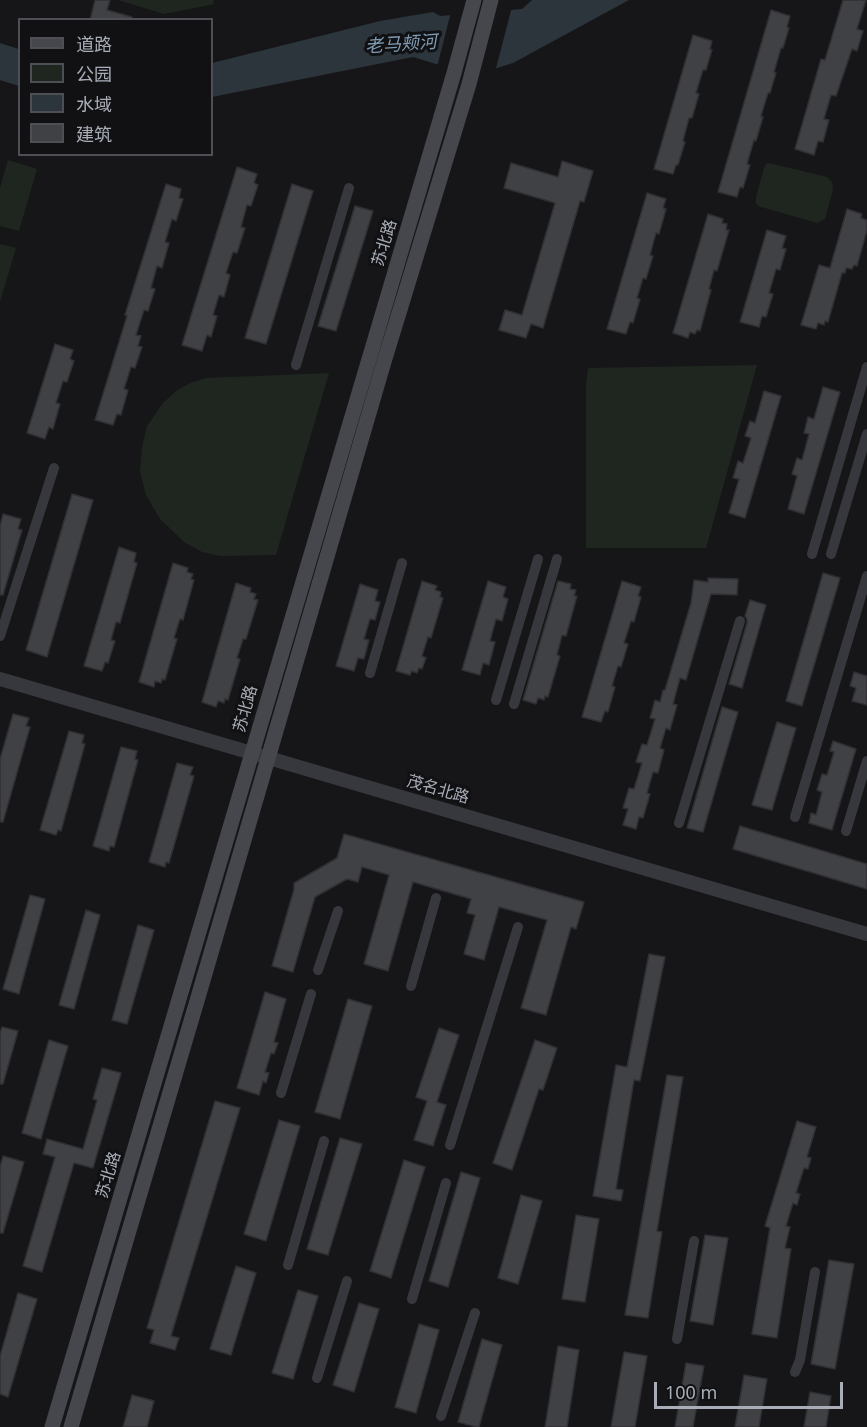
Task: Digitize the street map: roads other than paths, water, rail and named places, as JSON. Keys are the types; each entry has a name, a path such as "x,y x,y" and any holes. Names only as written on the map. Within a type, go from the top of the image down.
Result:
{"main road":[{"name":"苏北路","path":"52,1427 474,0"},
{"name":"苏北路","path":"71,1427 384,362 471,77 491,0"}],"street":[{"path":"296,365 349,189"},
{"path":"812,554 867,367"},
{"path":"831,554 867,434"},
{"path":"0,636 54,468"},
{"path":"496,700 538,559"},
{"path":"513,704 556,559"},
{"path":"370,673 402,563"},
{"path":"795,817 867,576"},
{"path":"678,822 740,621"},
{"name":"茂名北路","path":"0,678 867,934"},
{"path":"846,831 867,762"},
{"path":"411,986 436,897"},
{"path":"318,970 338,911"},
{"path":"450,1145 518,927"},
{"path":"281,1093 311,994"},
{"path":"288,1265 324,1142"},
{"path":"412,1299 446,1183"},
{"path":"677,1339 694,1241"},
{"path":"795,1372 800,1360 815,1272"},
{"path":"317,1378 347,1281"},
{"path":"441,1416 475,1313"}],"water":[{"name":"老马颊河","path":"532,0 629,0 513,63 494,69 436,64 413,57 213,97 213,63 380,21 433,12 440,16 522,9"},
{"path":"0,43 18,49 18,86 0,80"}]}
